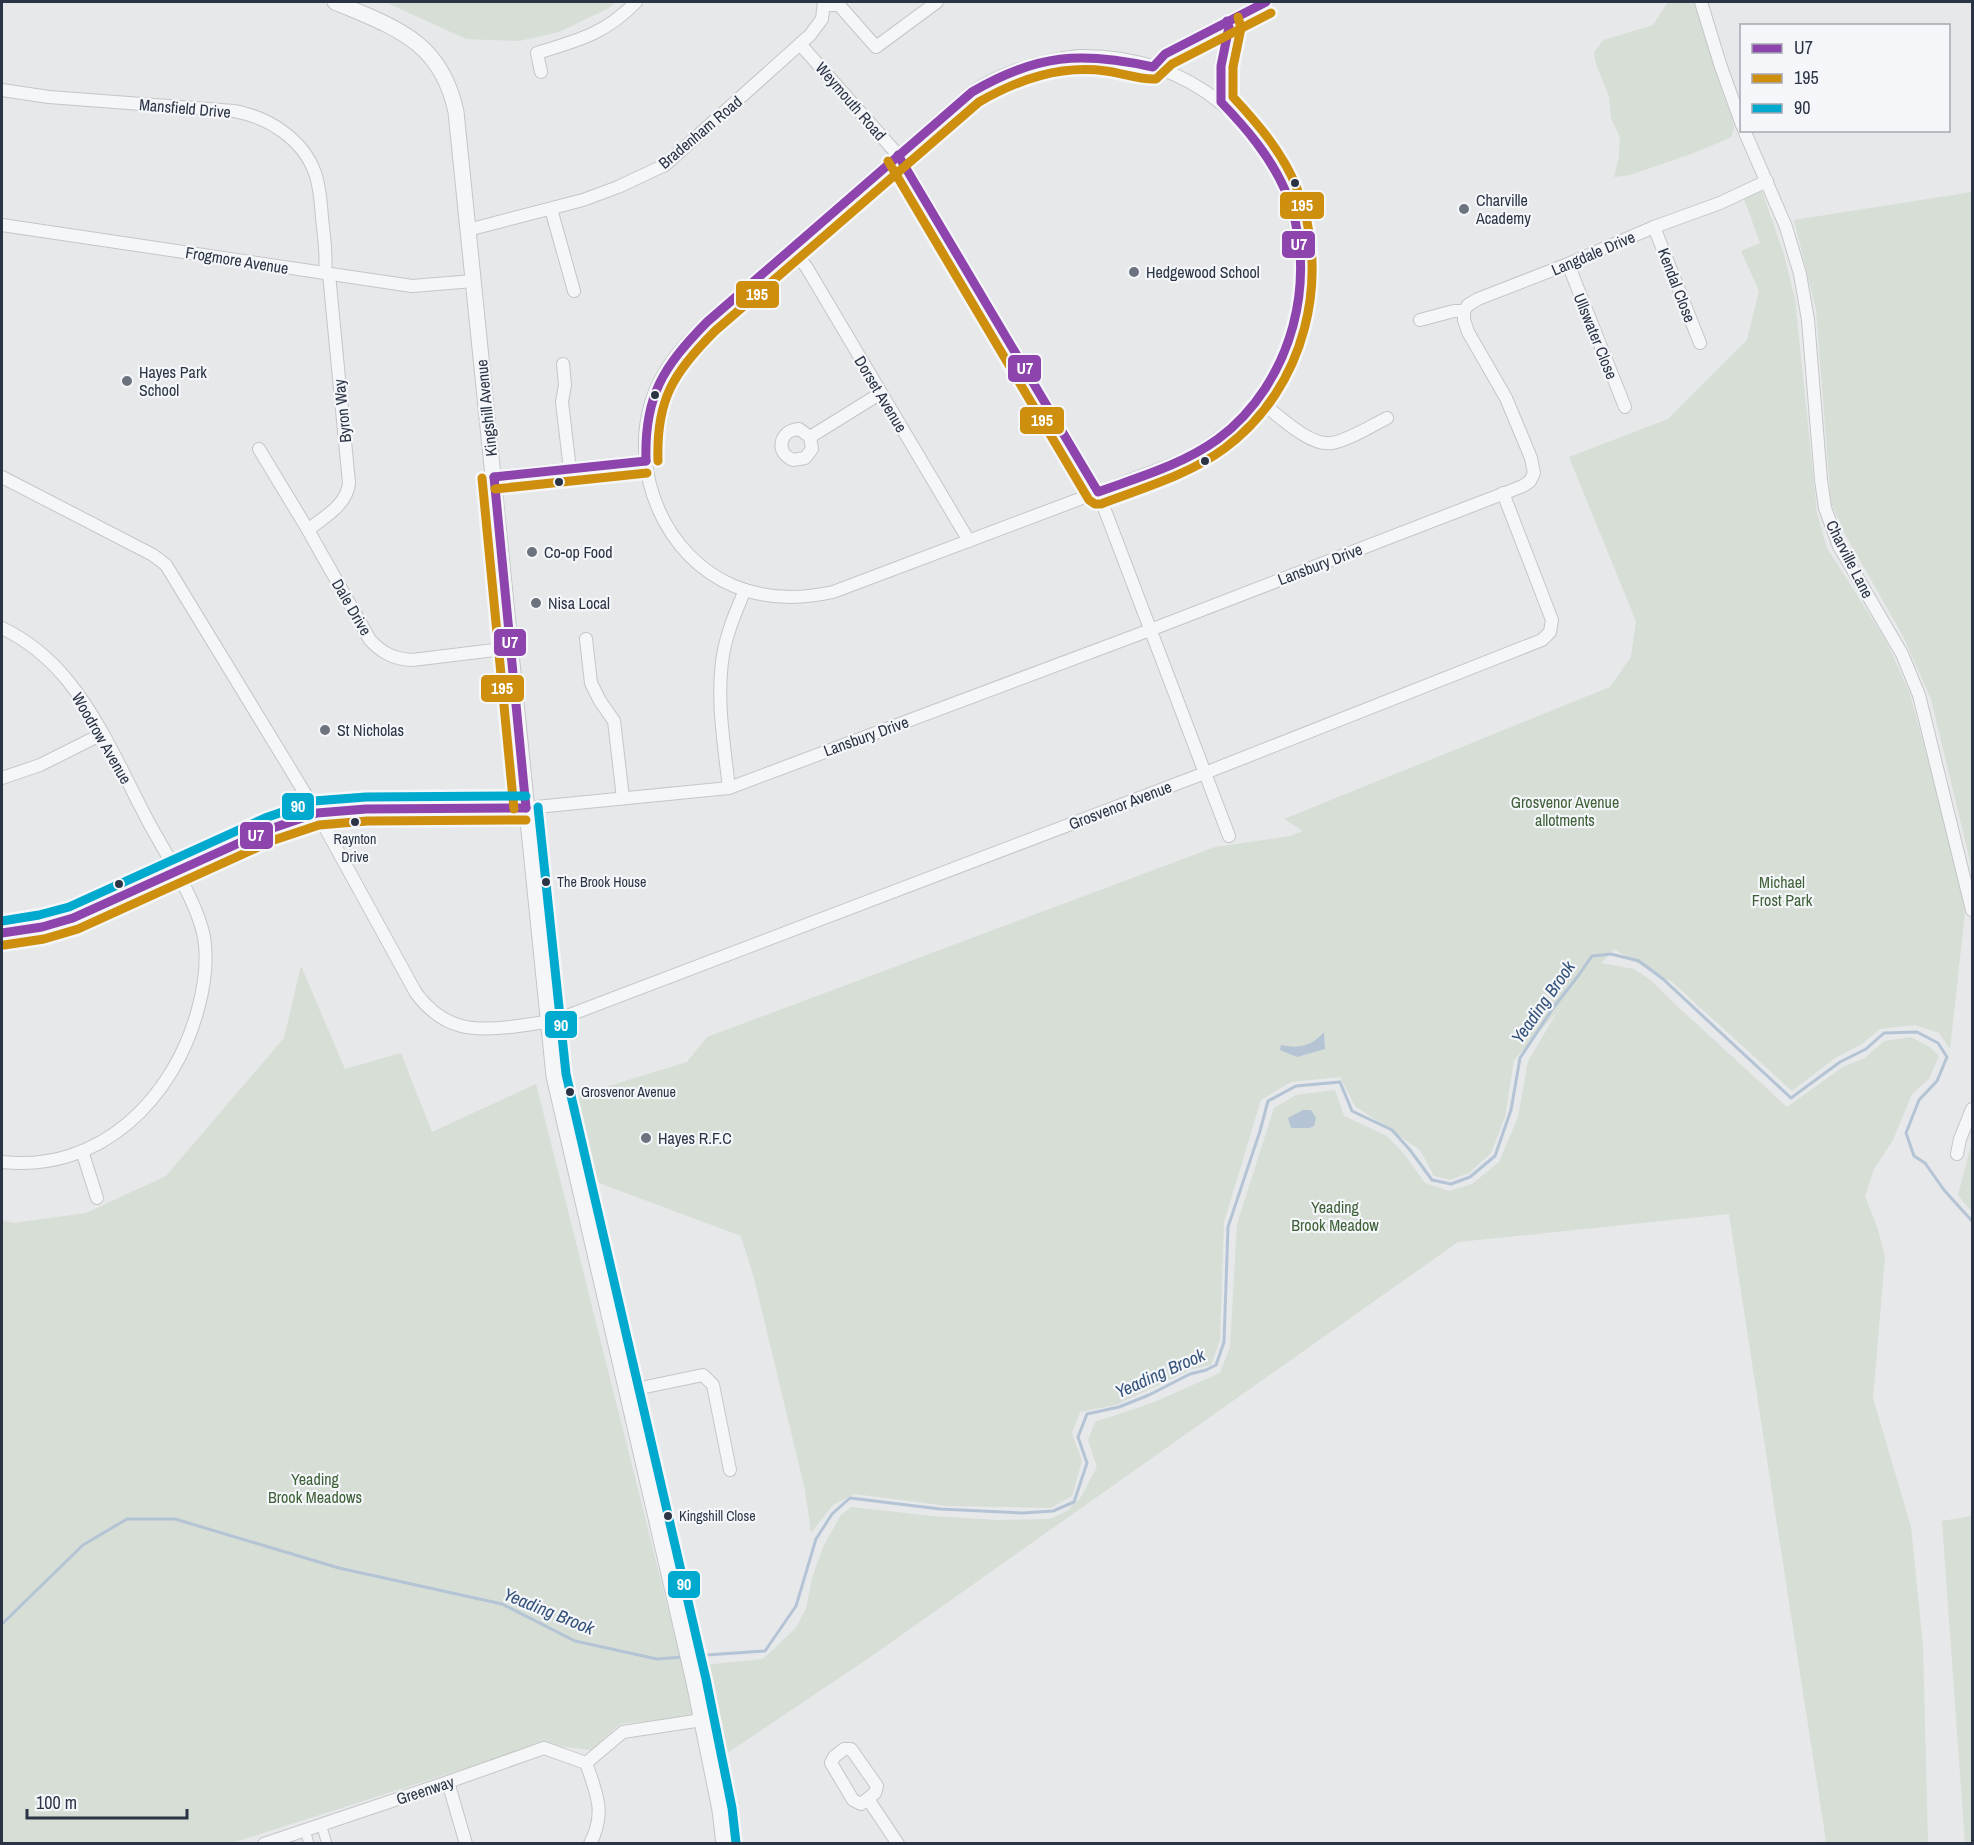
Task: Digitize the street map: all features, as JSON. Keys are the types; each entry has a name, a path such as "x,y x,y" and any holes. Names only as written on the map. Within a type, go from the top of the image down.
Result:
{"street":[{"name":"Kingshill Avenue","path":"335,2 389,25 418,43 440,68 453,98 494,477 554,1076 685,1643 720,1810 724,1844"},
{"path":"541,72 537,53 595,34 610,25 636,2"},
{"path":"824,3 840,5 876,47 937,2"},
{"path":"1153,67 1165,54 1265,2"},
{"path":"1701,2 1740,119"},
{"name":"Bradenham Road","path":"468,230 551,209 618,187 665,165 819,25 824,3"},
{"path":"1221,102 1221,66 1229,27 1227,21"},
{"name":"Weymouth Road","path":"800,44 898,155 1098,492 1229,836"},
{"path":"1091,56 1114,58 1153,67 1198,87 1221,102 1245,125 1270,158 1288,195 1299,237 1301,285 1294,326 1276,371 1258,400 1239,420 1208,446 1183,459 1098,492 846,587 821,594 780,596 745,590 713,575 682,547 654,501 646,461 645,436 651,403 668,364 707,321 972,92 988,82 1026,66 1063,58 1091,56"},
{"name":"Mansfield Drive","path":"2,90 49,97 234,111 254,116 272,125 295,142 314,171 322,214 327,274"},
{"name":"Charville Lane","path":"1745,132 1794,250 1805,297 1825,508 1839,546 1902,654 1919,695 1972,910"},
{"name":"Langdale Drive","path":"1420,320 1454,310 1464,311 1468,305 1478,299 1654,227 1720,203 1767,182"},
{"path":"551,209 574,291"},
{"name":"Frogmore Avenue","path":"2,225 419,287 473,281"},
{"name":"Kendal Close","path":"1654,227 1700,343"},
{"name":"Dorset Avenue","path":"792,248 807,268 969,541"},
{"name":"Ullswater Close","path":"1568,264 1625,407"},
{"name":"Byron Way","path":"308,530 341,503 349,483 327,274"},
{"name":"Lansbury Drive","path":"2,933 42,927 74,918 270,829 317,813 366,809 526,808 729,788 1150,630 1503,493 1530,481 1534,468 1506,398 1468,332 1464,321 1464,311"},
{"path":"563,364 565,385 562,402 570,470"},
{"path":"810,437 881,393"},
{"path":"1258,400 1305,436 1324,444 1337,442 1387,418"},
{"name":"Dale Drive","path":"259,448 370,640 385,653 412,660 511,648"},
{"path":"494,477 646,461"},
{"path":"2,477 162,561 317,813 410,984 428,1008 448,1021 466,1028 482,1030 548,1022"},
{"name":"Grosvenor Avenue","path":"548,1022 1205,773 1546,638 1550,632 1552,620 1503,493"},
{"path":"729,788 720,677 727,638 745,590"},
{"name":"Woodrow Avenue","path":"2,628 28,644 61,672 80,697 102,734 192,904 204,938 205,975 195,1022 181,1056 153,1099 131,1122 82,1151 39,1163 2,1162"},
{"path":"586,639 591,683 614,721 623,798"},
{"path":"2,778 40,765 102,734"},
{"path":"1957,1154 1960,1139 1972,1109"},
{"path":"82,1151 97,1198"},
{"path":"626,1391 703,1375 713,1385 729,1470"},
{"path":"590,1844 596,1832 600,1801 586,1763 623,1732 702,1720"},
{"name":"Greenway","path":"264,1844 544,1748 586,1763"},
{"path":"448,1782 466,1844"},
{"path":"868,1799 898,1844"},
{"path":"321,1824 327,1844"},
{"path":"305,1830 309,1844"}],"green space":[{"path":"385,2 615,2 609,8 559,32 519,41 466,39"},
{"path":"1668,2 1694,2 1731,115 1733,132 1731,137 1691,154 1630,175 1614,177 1619,157 1620,137 1611,118 1609,96 1595,61 1594,52 1604,40 1653,25"},
{"path":"1762,191 1784,255 1795,299 1817,513 1827,548 1885,639 1909,691 1944,818 1957,853 1965,913 1950,1049 1939,1033 1915,1025 1880,1029 1862,1044 1835,1058 1792,1091 1671,981 1663,979 1614,949 1601,963 1634,969 1652,981 1787,1107 1843,1067 1865,1058 1884,1041 1911,1037 1930,1047 1939,1056 1929,1079 1912,1094 1893,1140 1874,1169 1865,1196 1885,1257 1873,1398 1911,1527 1923,1646 1928,1843 1815,1843 1826,1841 1729,1214 1458,1242 866,1660 723,1756 703,1665 763,1659 795,1629 806,1609 812,1578 823,1547 840,1516 851,1507 932,1516 998,1520 1050,1519 1067,1511 1081,1497 1097,1467 1088,1440 1095,1422 1152,1403 1220,1373 1230,1347 1237,1224 1274,1108 1296,1095 1335,1090 1344,1116 1387,1136 1405,1155 1425,1183 1449,1191 1472,1184 1499,1162 1518,1117 1528,1061 1556,1014 1584,982 1514,1060 1505,1117 1491,1153 1469,1173 1450,1180 1434,1176 1420,1150 1355,1106 1340,1077 1291,1082 1261,1100 1224,1222 1220,1340 1211,1365 1192,1369 1116,1405 1080,1412 1072,1433 1082,1461 1072,1496 1051,1508 948,1506 854,1494 833,1505 811,1533 805,1490 754,1278 741,1236 591,1180 573,1097 687,1062 707,1037 1215,847 1290,836 1303,831 1284,819 1610,687 1631,657 1636,621 1569,457 1668,419 1747,340 1759,291 1741,251 1760,243 1744,199"},
{"path":"1972,192 1972,869 1931,699 1903,636 1845,534 1831,503 1816,309 1794,220"},
{"name":"Yeading Brook Meadows","path":"301,966 345,1069 401,1053 432,1132 536,1084 695,1716 620,1724 591,1750 541,1744 232,1843 2,1843 2,1220 13,1223 86,1213 166,1176 284,1038"},
{"path":"1972,1142 1972,1212 1958,1195"},
{"path":"1972,1516 1972,1843 1965,1844 1942,1521"}],"water":[{"path":"1324,1032 1325,1049 1297,1057 1280,1050 1281,1045 1294,1047 1310,1043"},
{"path":"1303,1110 1311,1110 1316,1118 1314,1126 1291,1128 1288,1118"}],"waterway":[{"name":"Yeading Brook","path":"692,1656 765,1651 796,1606 816,1539 832,1514 850,1498 940,1509 1023,1513 1053,1511 1074,1502 1087,1463 1078,1437 1087,1414 1119,1407 1190,1374 1216,1365 1224,1342 1228,1227 1268,1101 1296,1086 1340,1082 1352,1111 1392,1130 1432,1180 1451,1184 1470,1177 1495,1156 1511,1110 1520,1058 1553,1008 1592,956 1611,954 1639,961 1663,979 1791,1098 1840,1062 1866,1049 1884,1033 1917,1032 1938,1043 1947,1057 1937,1081 1919,1100 1906,1133 1914,1156 1925,1163 1944,1190 1972,1221"},
{"name":"Yeading Brook","path":"2,1624 83,1545 127,1519 175,1519 339,1568 502,1604 575,1641 657,1659 683,1657"}],"transit line":[{"name":"U7","path":"646,461 648,418 653,400 668,369 692,338 707,322 972,92 995,79 1018,70 1060,59 1103,59 1153,67 1165,54 1266,2"},
{"name":"195","path":"658,461 658,440 664,404 678,375 700,346 979,102 1009,87 1056,72 1089,70 1156,79 1172,64 1271,13"},
{"name":"195","path":"888,161 1089,500 1095,504 1101,504 1165,480 1196,466 1225,448 1253,423 1275,395 1292,363 1304,329 1311,293 1312,257 1307,221 1296,186 1269,139 1233,97 1233,67 1241,28 1238,17"},
{"name":"U7","path":"898,155 1098,492 1160,470 1204,448 1244,416 1265,388 1282,358 1293,325 1299,291 1300,257 1296,223 1285,190 1257,143 1221,102 1221,66 1229,27 1227,21"},
{"name":"U7","path":"494,477 646,461"},
{"name":"195","path":"495,489 647,473"},
{"name":"U7","path":"494,477 526,808"},
{"name":"195","path":"482,478 514,809"},
{"name":"90","path":"2,921 69,907 265,818 314,801 366,797 526,796"},
{"name":"90","path":"538,807 566,1074 706,1679 732,1808 736,1843"},
{"name":"U7","path":"2,933 42,927 73,918 270,829 317,813 366,809 526,808"},
{"name":"195","path":"4,945 44,939 78,929 274,840 319,825 367,821 526,820"}],"place":[{"name":"Charville Academy","path":"1464,209"},
{"name":"Hedgewood School","path":"1134,272"},
{"name":"Hayes Park School","path":"127,381"},
{"name":"Co-op Food","path":"532,552"},
{"name":"Nisa Local","path":"536,603"},
{"name":"St Nicholas","path":"325,730"},
{"name":"Raynton Drive","path":"355,822"},
{"name":"The Brook House","path":"546,882"},
{"name":"Grosvenor Avenue","path":"570,1092"},
{"name":"Hayes R.F.C","path":"646,1138"},
{"name":"Kingshill Close","path":"668,1516"}],"park label":[{"name":"Grosvenor Avenue allotments","path":"1565,811"},
{"name":"Michael Frost Park","path":"1782,891"},
{"name":"Yeading Brook Meadow","path":"1335,1216"}]}
